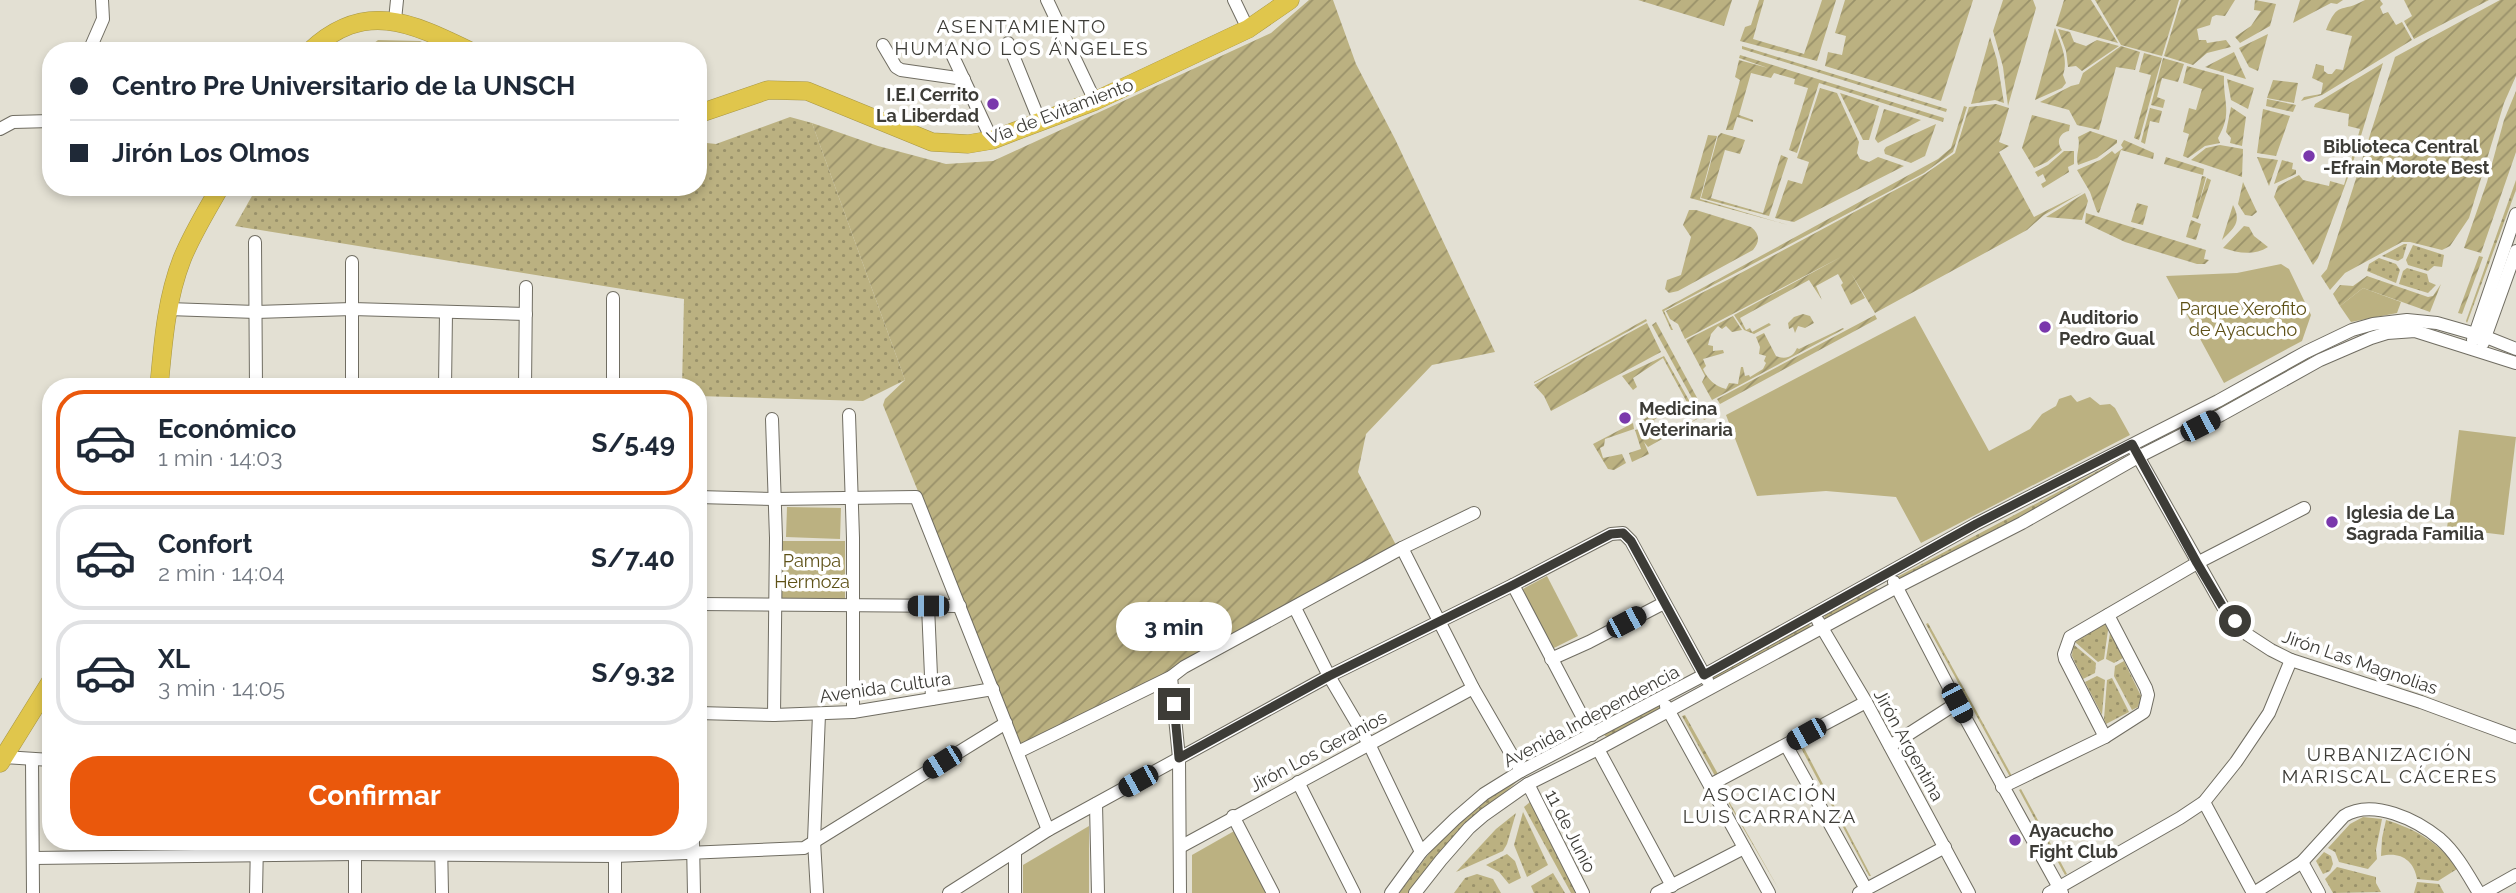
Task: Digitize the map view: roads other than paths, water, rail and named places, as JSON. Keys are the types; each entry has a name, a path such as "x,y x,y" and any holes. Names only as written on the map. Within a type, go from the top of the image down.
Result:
{"highway":[{"name":"Vía de Evitamiento","path":"707,111 768,90 807,91 932,142 968,144 992,140 1095,101 1248,29 1290,0"},
{"path":"321,42 341,25 357,19 379,17 418,26 451,42"},
{"path":"160,378 168,309 182,259 215,196"},
{"path":"2,760 42,696"}],"street":[{"path":"93,42 103,19 102,0"},
{"path":"395,20 397,0"},
{"path":"1047,0 1095,101"},
{"path":"1234,0 1248,29"},
{"path":"1008,43 1040,122"},
{"path":"883,45 896,67 901,70 964,79"},
{"path":"950,50 992,140"},
{"path":"0,129 13,122 42,121"},
{"path":"2475,349 2516,214"},
{"path":"255,242 256,378"},
{"path":"2480,335 2516,251"},
{"path":"352,261 352,378"},
{"path":"525,378 526,287"},
{"path":"613,298 613,378"},
{"path":"168,309 256,312 352,309 526,314"},
{"path":"445,378 446,312"},
{"name":"Avenida Independencia","path":"1415,893 1469,828 1484,815 1528,784 1669,710 1766,641 1941,543 2353,330 2388,321 2420,320 2480,335 2516,349"},
{"name":"Avenida Independencia","path":"1391,893 1421,852 1484,794 1521,771 1661,696 1707,681 1773,654 1822,629 2320,360 2387,333 2415,331 2516,363"},
{"path":"849,415 853,712"},
{"path":"772,419 776,606 774,715"},
{"name":"Jirón Las Magnolias","path":"2132,444 2223,607 2248,635 2291,660 2421,702 2516,737"},
{"path":"707,497 916,497 1048,830"},
{"path":"2013,505 2022,523"},
{"path":"2105,737 2063,654 2070,637 2197,563 2304,508"},
{"path":"1018,752 1171,677 1184,667 1402,548 1474,513"},
{"path":"949,893 1048,830 1329,676 1611,534 1623,533 1631,541 1707,681"},
{"path":"1941,543 1949,561"},
{"path":"1402,548 1473,688 1521,771"},
{"path":"1888,572 2056,891 2204,802 2236,762 2269,713 2291,660"},
{"path":"1513,585 1592,735"},
{"path":"1551,659 1664,603"},
{"path":"707,604 960,606"},
{"path":"928,606 932,699"},
{"path":"1295,608 1329,676 1368,744 1421,852"},
{"name":"Jirón Argentina","path":"1814,615 1866,702 1969,893"},
{"path":"2002,787 2105,737 2144,712 2148,695 2108,615"},
{"path":"1766,641 1773,654"},
{"path":"1171,677 1179,758 1180,893"},
{"name":"Jirón Los Geranios","path":"1180,847 1473,688"},
{"name":"Avenida Cultura","path":"707,713 774,715 853,712 993,689"},
{"path":"1661,696 1769,893"},
{"path":"1710,785 1866,702"},
{"path":"1890,746 1957,703"},
{"path":"817,893 814,841 819,714"},
{"path":"707,848 804,848 1006,723"},
{"path":"1786,745 1862,891 1945,847"},
{"path":"1598,749 1672,886"},
{"path":"2,760 42,760"},
{"path":"32,760 33,893"},
{"path":"1298,782 1354,893"},
{"name":"11 de Junio","path":"1528,784 1583,893"},
{"path":"2204,802 2254,893 2302,862 2344,816 2363,809 2382,811 2414,822 2441,840 2482,893 2516,875"},
{"path":"1096,804 1098,893"},
{"path":"1233,816 1273,893"},
{"path":"1657,893 1744,848"},
{"path":"256,893 257,850"},
{"path":"33,858 257,856 330,850"},
{"path":"355,850 355,893"},
{"path":"376,850 441,856 615,856 674,850"},
{"path":"441,850 442,893"},
{"path":"615,850 615,893"},
{"path":"694,850 694,893"},
{"path":"1015,853 1015,893"},
{"path":"2302,862 2319,893"}],"place":[{"name":"I.E.I Cerrito La Liberdad","path":"993,104"},
{"name":"Biblioteca Central -Efrain Morote Best","path":"2309,156"},
{"name":"Auditorio Pedro Gual","path":"2045,327"},
{"name":"Medicina Veterinaria","path":"1625,418"},
{"name":"Iglesia de La Sagrada Familia","path":"2332,522"},
{"name":"Ayacucho Fight Club","path":"2015,840"}],"district":[{"name":"ASENTAMIENTO HUMANO LOS ÁNGELES","path":"1022,37"},
{"name":"URBANIZACIÓN MARISCAL CÁCERES","path":"2390,765"},
{"name":"ASOCIACIÓN LUIS CARRANZA","path":"1770,805"}],"park label":[{"name":"Parque Xerofito de Ayacucho","path":"2243,318"},
{"name":"Pampa Hermoza","path":"812,570"}]}
